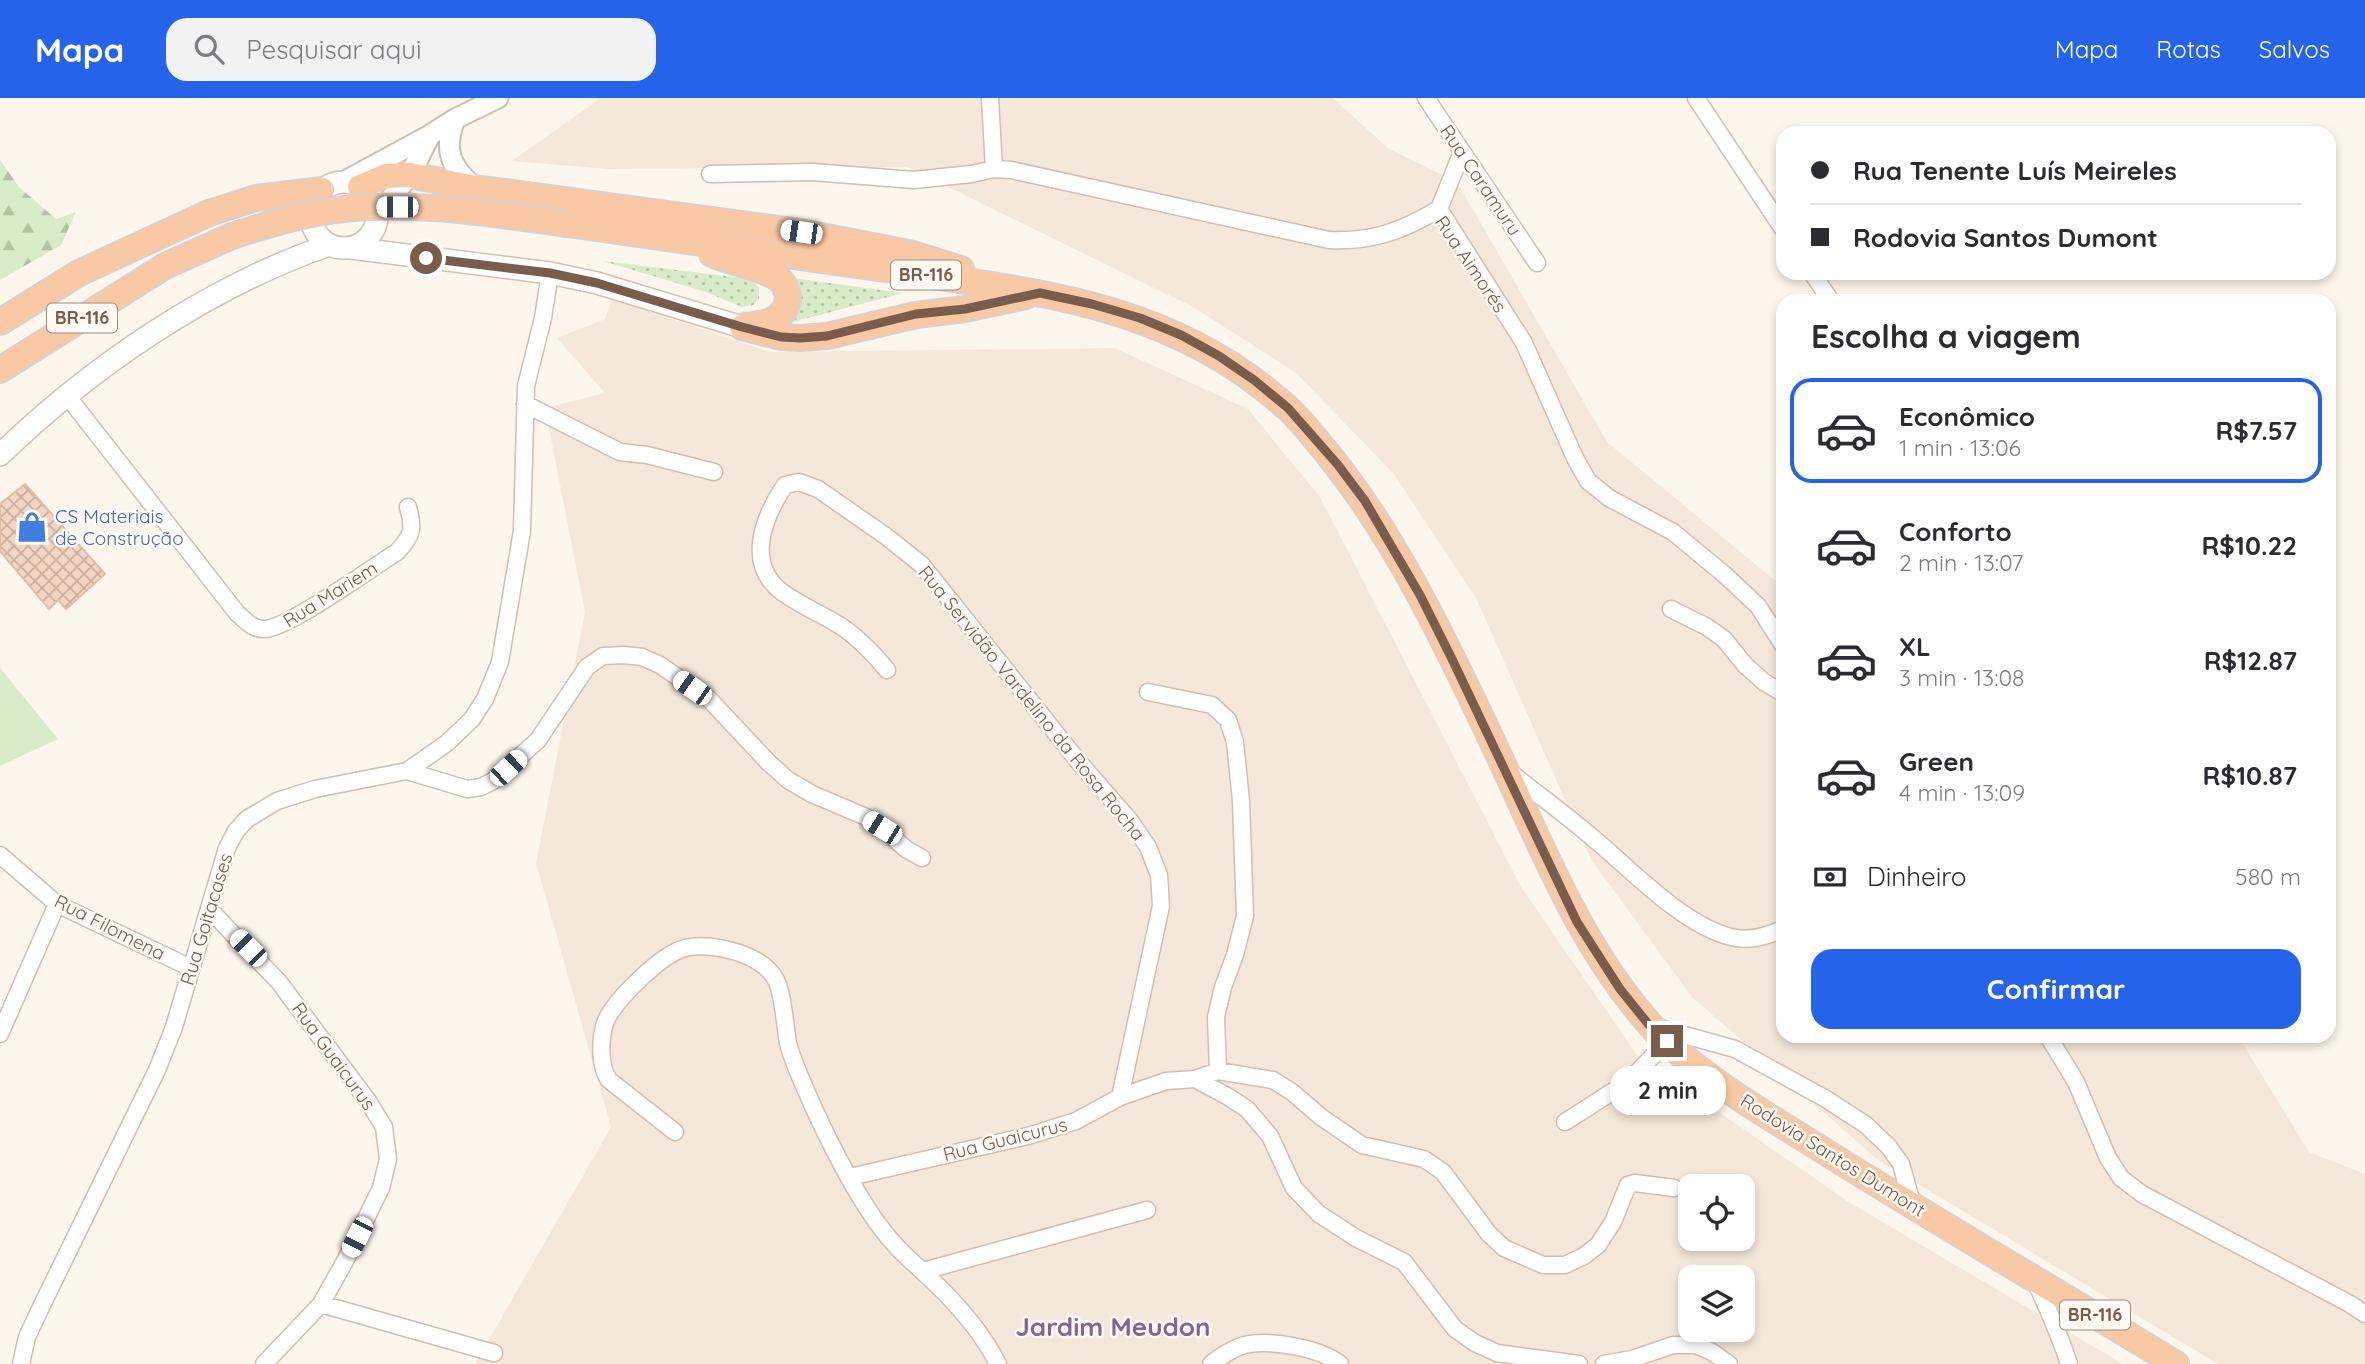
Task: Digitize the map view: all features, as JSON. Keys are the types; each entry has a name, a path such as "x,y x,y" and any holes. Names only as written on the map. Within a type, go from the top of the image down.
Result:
{"highway":[{"path":"0,321 79,273 209,213 256,198 342,186 386,176 410,175 475,188 850,240 913,254 1040,293"},
{"name":"BR-116","path":"0,370 164,266 232,236 282,220 338,209 381,207 457,210 682,240"},
{"path":"682,240 723,260 780,280 789,299 785,310 775,320 742,327"},
{"name":"Rodovia Santos Dumont","path":"682,240 1040,293 1092,304 1140,318 1181,335 1254,380 1288,408 1338,465 1365,501 1420,595 1506,769 1577,922 1620,989 1658,1033 1741,1098 1913,1206 2176,1364"},
{"path":"742,327 781,337 827,336 916,314 965,309 1040,293"}],"main road":[{"path":"329,246 314,230 311,209 315,198 342,186 373,200 373,226 362,243 351,248"},
{"path":"373,226 401,256"},
{"path":"284,261 314,230"},
{"path":"0,455 68,397 157,330 284,261 329,246 550,273 626,290 742,327"}],"street":[{"path":"342,186 477,104 498,98"},
{"path":"990,98 994,169"},
{"name":"Rua Caramuru","path":"1426,98 1537,263"},
{"path":"1696,98 1776,218"},
{"path":"455,119 449,134 450,155 460,174 475,188"},
{"path":"373,226 410,175 430,135"},
{"path":"1439,209 1462,152"},
{"name":"Rua Aimorés","path":"710,174 812,172 914,180 994,169 1011,170 1329,240 1356,242 1411,226 1439,209 1524,343 1575,458 1588,481 1609,498 1672,532 1725,575 1758,606 1776,634"},
{"name":"Rua Goitacases","path":"21,1364 27,1337 157,1070 174,1027 227,848 236,831 247,819 277,801 315,789 407,771 447,743 472,719 485,699 500,662 522,531 525,404 550,273"},
{"name":"Rua Mariem","path":"68,397 237,612 251,626 261,629 283,625 397,552 407,541 413,525 408,507"},
{"path":"525,404 620,452 647,455 714,472"},
{"name":"Rua Servidão Vardelino da Rosa Rocha","path":"887,670 876,656 842,627 782,592 762,569 760,552 763,532 775,499 785,485 799,482 808,484 887,537 922,565 1078,761 1131,822 1148,847 1159,875 1161,906 1120,1097"},
{"path":"1671,610 1707,627 1724,639 1745,665 1776,689"},
{"path":"407,771 467,789 481,787 493,781 538,740 587,667 603,656 642,657 660,665 709,699 788,780 812,794 866,817 905,849 922,858"},
{"path":"1148,692 1212,705 1228,720 1235,742 1241,801 1245,916 1216,1017 1218,1071 1273,1080 1363,1145 1424,1159 1443,1172 1489,1234 1504,1248 1543,1265 1565,1265 1584,1256 1598,1245 1612,1222 1628,1185 1634,1183 1674,1188"},
{"path":"1506,769 1669,903 1708,928 1733,938 1763,937 1776,932"},
{"name":"Rua Filomena","path":"1,860 57,904 191,968"},
{"path":"0,1034 57,904"},
{"name":"Rua Guaicurus","path":"209,909 279,982 369,1101 384,1127 388,1159 381,1188 321,1304 264,1364"},
{"path":"675,1132 610,1080 604,1068 601,1047 606,1023 635,984 670,955 686,948 713,947 756,960 776,981 789,1046 802,1081 850,1177 877,1222 898,1248 923,1271 987,1341 998,1364"},
{"path":"1565,1122 1629,1081 1658,1033 1735,1049 1826,1099 1866,1125 1889,1147 1901,1164 1913,1206"},
{"path":"2053,1043 2076,1082 2104,1149 2120,1178 2142,1194 2365,1314"},
{"name":"Rua Guaicurus","path":"850,1177 1040,1132 1076,1121 1120,1097 1166,1081 1195,1079 1218,1071"},
{"path":"1195,1079 1247,1109 1270,1136 1294,1188 1319,1214 1356,1238 1404,1262 1455,1329 1475,1343 1497,1353 1579,1364"},
{"path":"923,1271 1147,1210"},
{"path":"2035,1278 2051,1320 2061,1337 2069,1364"},
{"path":"321,1304 494,1353"},
{"path":"1211,1364 1244,1345 1281,1344 1330,1356 1340,1364"},
{"path":"1604,1364 1632,1359 1673,1345 1696,1345 1713,1352 1729,1364"}],"shaded area":[{"path":"601,98 1333,98 1389,149 1457,182 1607,442 1776,581 1776,1043 2242,1043 2309,1152 2365,1174 2365,1364 2218,1364 1878,1160 1692,997 1592,861 1477,600 1394,474 1296,373 1193,307 907,167 608,169 512,161"},
{"path":"612,299 769,352 1115,348 1248,409 1320,497 1521,887 1637,1055 1847,1201 2123,1364 475,1364 611,1127 536,863 585,612 545,408 605,393 557,338 605,319"}],"green space":[{"path":"0,160 19,187 56,219 76,212 61,245 0,280"},
{"path":"603,261 742,278 755,283 759,288 759,299 753,305 742,307 703,291"},
{"path":"793,278 903,293 789,323"},
{"path":"0,668 58,739 0,766"}],"building":[{"name":"CS Materiais de Construção","path":"25,484 105,574 66,609 58,600 49,609 0,551 0,504"}],"place":[{"name":"CS Materiais de Construção","path":"32,527"}],"district":[{"name":"Jardim Meudon","path":"1113,1327"}],"route":[{"path":"426,258 550,273 597,283 781,337 827,336 916,314 965,309 1040,293 1140,318 1181,335 1219,356 1288,408 1338,465 1365,501 1420,595 1506,769 1543,854 1577,922 1620,989 1649,1025 1667,1041"}]}
